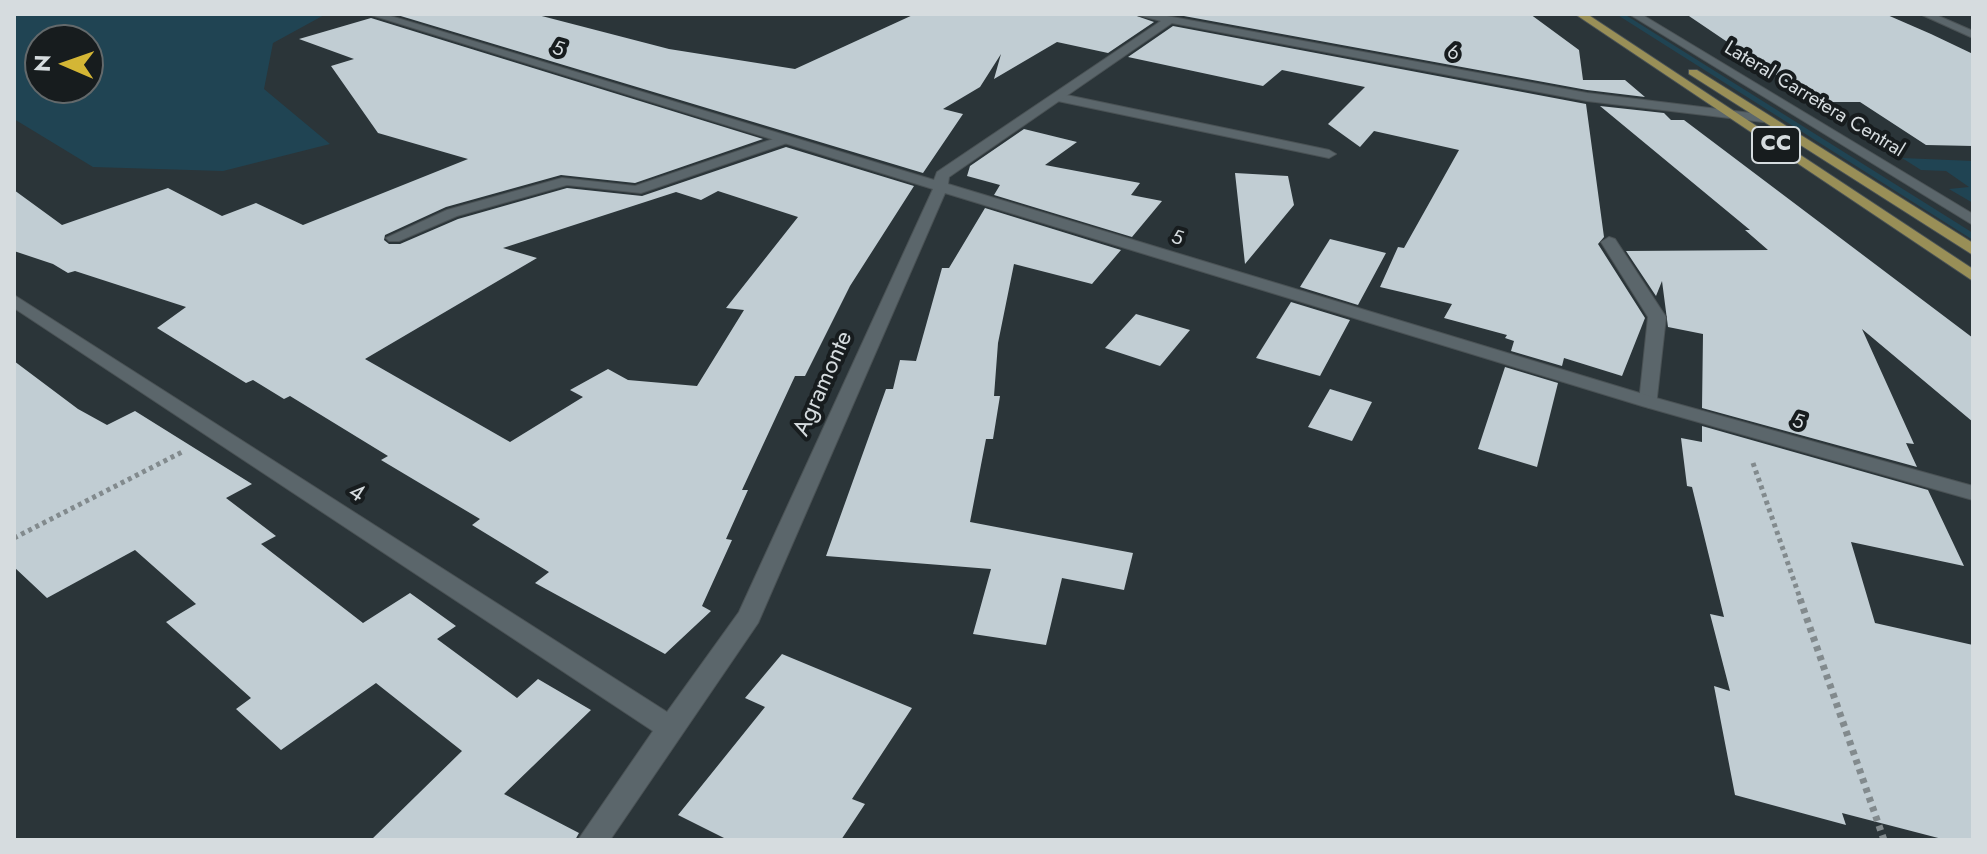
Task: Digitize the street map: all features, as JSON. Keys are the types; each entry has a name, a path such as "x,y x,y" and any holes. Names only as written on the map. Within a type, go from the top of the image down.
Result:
{"main road":[{"name":"CC","path":"1580,14 1973,276"},
{"name":"CC","path":"1602,14 1973,250"}],"street":[{"name":"5","path":"373,14 1649,402 1973,493"},
{"name":"6","path":"1139,14 1587,97 1763,118"},
{"name":"Lateral Carretera Central","path":"1634,14 1973,220"},
{"path":"1925,14 1973,35"},
{"name":"Agramonte","path":"593,840 749,616 940,188 942,175 1170,20"},
{"path":"1057,97 1329,154"},
{"path":"394,238 452,213 567,181 636,190 782,140"},
{"path":"1609,242 1657,317 1649,402"},
{"name":"4","path":"14,300 672,729"}],"path":[{"path":"1741,428 1884,840"},
{"path":"14,538 216,434"}],"shaded area":[{"path":"14,14 326,14 273,43 264,89 330,144 223,171 93,167 14,119"},
{"path":"1616,14 1624,14 1973,233 1973,240"},
{"path":"1902,158 1973,161 1973,203 1949,189 1969,187 1946,171 1921,170"}],"building":[{"path":"394,14 534,14 669,49 795,69 915,14 1131,14 1154,22 1108,53 1057,42 994,79 1001,54 980,87 943,109 963,114 923,173"},
{"path":"1173,14 1530,14 1579,50 1583,80 1625,80 1645,97 1587,90"},
{"path":"1686,14 1885,14 1931,34 1973,54 1973,146 1926,145 1860,102 1816,102"},
{"path":"371,18 763,139 635,183 561,175 446,207 385,235 384,240 389,244 400,244 458,219 567,188 642,196 786,147 914,186 850,286 805,376 795,376 742,490 748,490 726,539 732,540 702,606 711,611 665,654 535,583 549,572 472,525 480,519 381,460 388,456 290,396 284,399 253,380 246,383 157,328 186,307 75,271 68,273 53,264 14,251 14,190 62,225 168,188 222,216 256,203 303,225 468,159 378,133 331,66 354,59 299,39","holes":["718,191 798,217 726,308 744,310 697,386 628,380 608,369 570,390 583,397 510,442 365,359 537,258 503,248 676,192 701,200"]},
{"path":"1173,26 1586,104 1604,237 1598,244 1645,318 1622,376 1564,358 1562,366 1511,351 1514,341 1505,338 1507,335 1444,318 1452,304 1380,287 1398,247 1404,248 1459,150 1374,131 1360,147 1328,124 1365,87 1282,70 1263,86 1128,57"},
{"path":"1600,106 1664,113 1671,120 1684,120 1973,338 1973,422 1862,329 1914,444 1906,443 1917,467 1702,408 1703,334 1668,327 1662,281 1656,296 1626,251 1768,250 1745,230 1750,230"},
{"path":"1024,129 1077,142 1045,165 1140,183 1131,195 1162,201 1132,237 994,195 1000,185 967,176 970,166"},
{"path":"1235,173 1288,176 1294,205 1245,264"},
{"path":"985,208 1121,250 1092,284 1014,264 998,343 994,396 1000,396 993,439 986,439 970,522 1133,553 1124,590 1062,578 1046,645 973,634 991,569 826,556 886,389 893,389 900,360 916,361 942,268 949,268"},
{"path":"1330,239 1386,253 1358,305 1300,287"},
{"path":"1291,302 1350,320 1320,376 1256,358"},
{"path":"1136,314 1190,330 1160,366 1105,348"},
{"path":"14,361 78,409 107,425 135,411 252,484 226,498 276,536 261,544 363,623 410,593 456,626 437,639 517,698 538,679 591,710 504,794 579,833 575,840 371,840 462,751 376,683 281,750 236,709 251,698 166,622 196,604 135,550 47,598 14,567"},
{"path":"1505,367 1558,383 1537,467 1478,449"},
{"path":"1330,389 1372,402 1352,441 1308,427"},
{"path":"1702,426 1928,490 1964,566 1851,542 1875,623 1973,645 1973,840 1946,840 1842,813 1846,825 1735,795 1714,686 1730,691 1710,614 1724,617 1692,487 1687,486 1681,438 1702,442"},
{"path":"782,654 912,708 852,799 865,804 841,840 728,840 678,815 765,707 745,698"}]}
